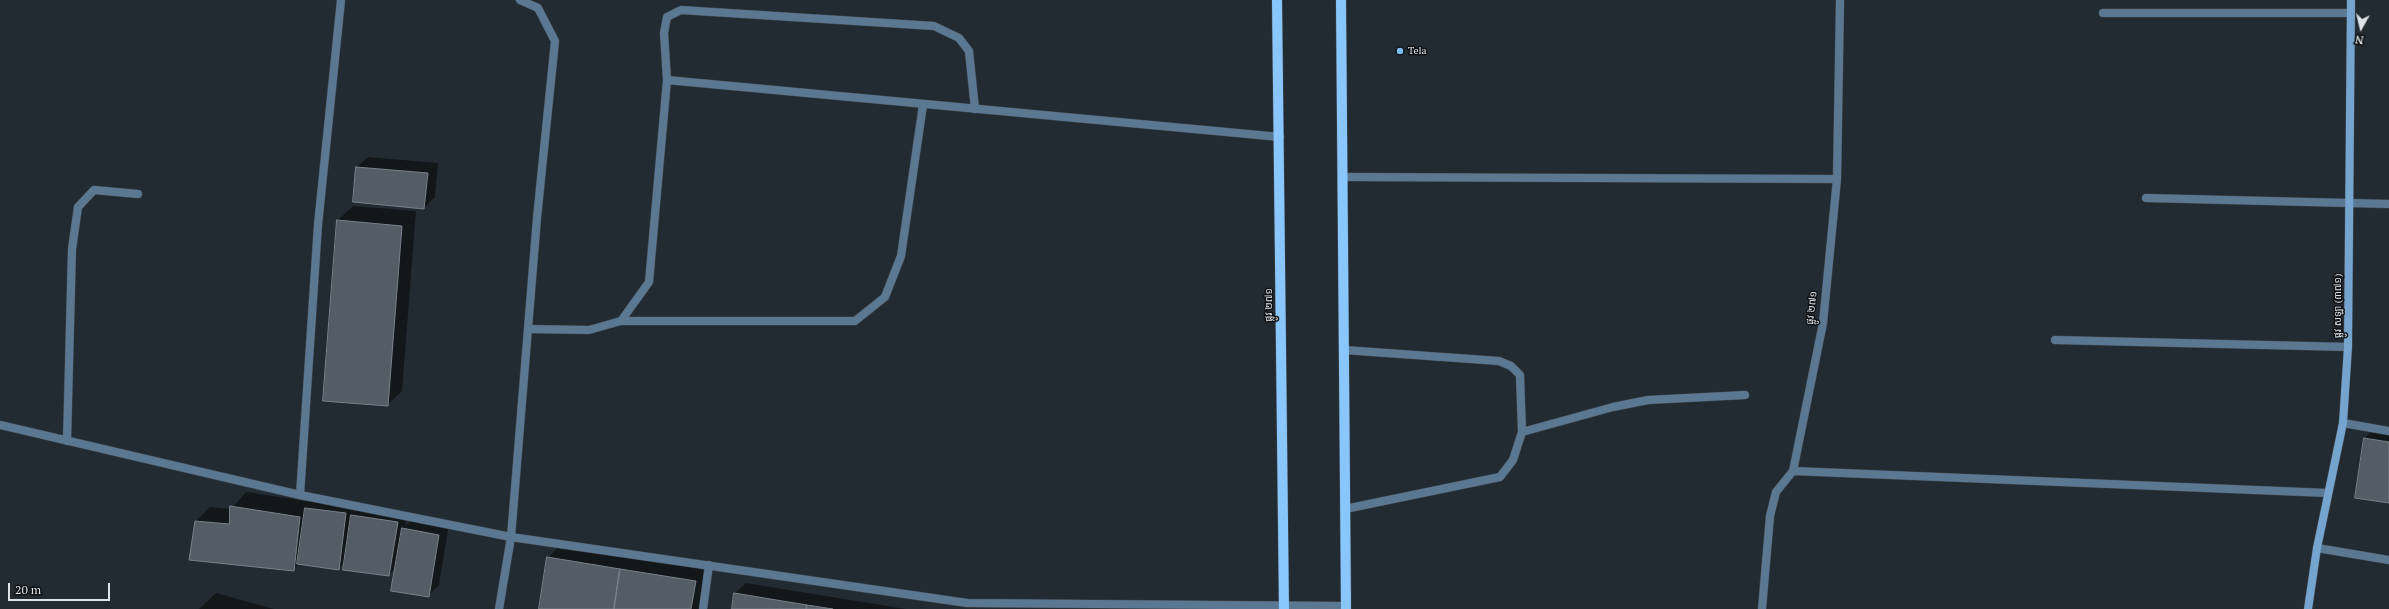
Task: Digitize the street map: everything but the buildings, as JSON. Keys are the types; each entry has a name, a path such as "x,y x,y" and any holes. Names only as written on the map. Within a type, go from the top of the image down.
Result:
{"main road":[{"name":"ផ្លូវ ២៧១","path":"1277,0 1280,137 1284,607"},
{"path":"1341,0 1346,607"}],"street":[{"path":"300,495 318,225 341,0"},
{"path":"499,609 511,537 555,41 538,8 520,0"},
{"name":"ផ្លូវ ២៧១","path":"1762,609 1770,516 1776,492 1792,470 1823,323 1837,179 1840,0"},
{"name":"ផ្លូវ សឡា (៣៧១)","path":"2308,609 2317,548 2343,423 2348,347 2347,202 2351,0"},
{"path":"621,321 649,282 667,80 664,33 668,17 682,10 934,26 959,38 969,51 975,109"},
{"path":"2103,13 2350,12"},
{"path":"667,80 1280,137"},
{"path":"529,329 589,330 621,321 855,321 885,297 901,256 922,104"},
{"path":"1343,177 1837,179"},
{"path":"67,442 72,249 78,207 94,190 138,194"},
{"path":"2146,198 2389,204"},
{"path":"2054,340 2348,347"},
{"path":"1344,350 1499,362 1511,366 1520,375 1522,432 1513,460 1500,477 1345,509"},
{"path":"1522,432 1613,406 1648,400 1745,395"},
{"path":"2343,423 2389,431"},
{"path":"0,425 67,442 300,495 511,537 710,565 967,606 1346,607"},
{"path":"1792,470 2328,493"},
{"path":"2317,548 2389,560"},
{"path":"702,609 710,565"}],"place":[{"name":"Tela","path":"1400,51"}]}
